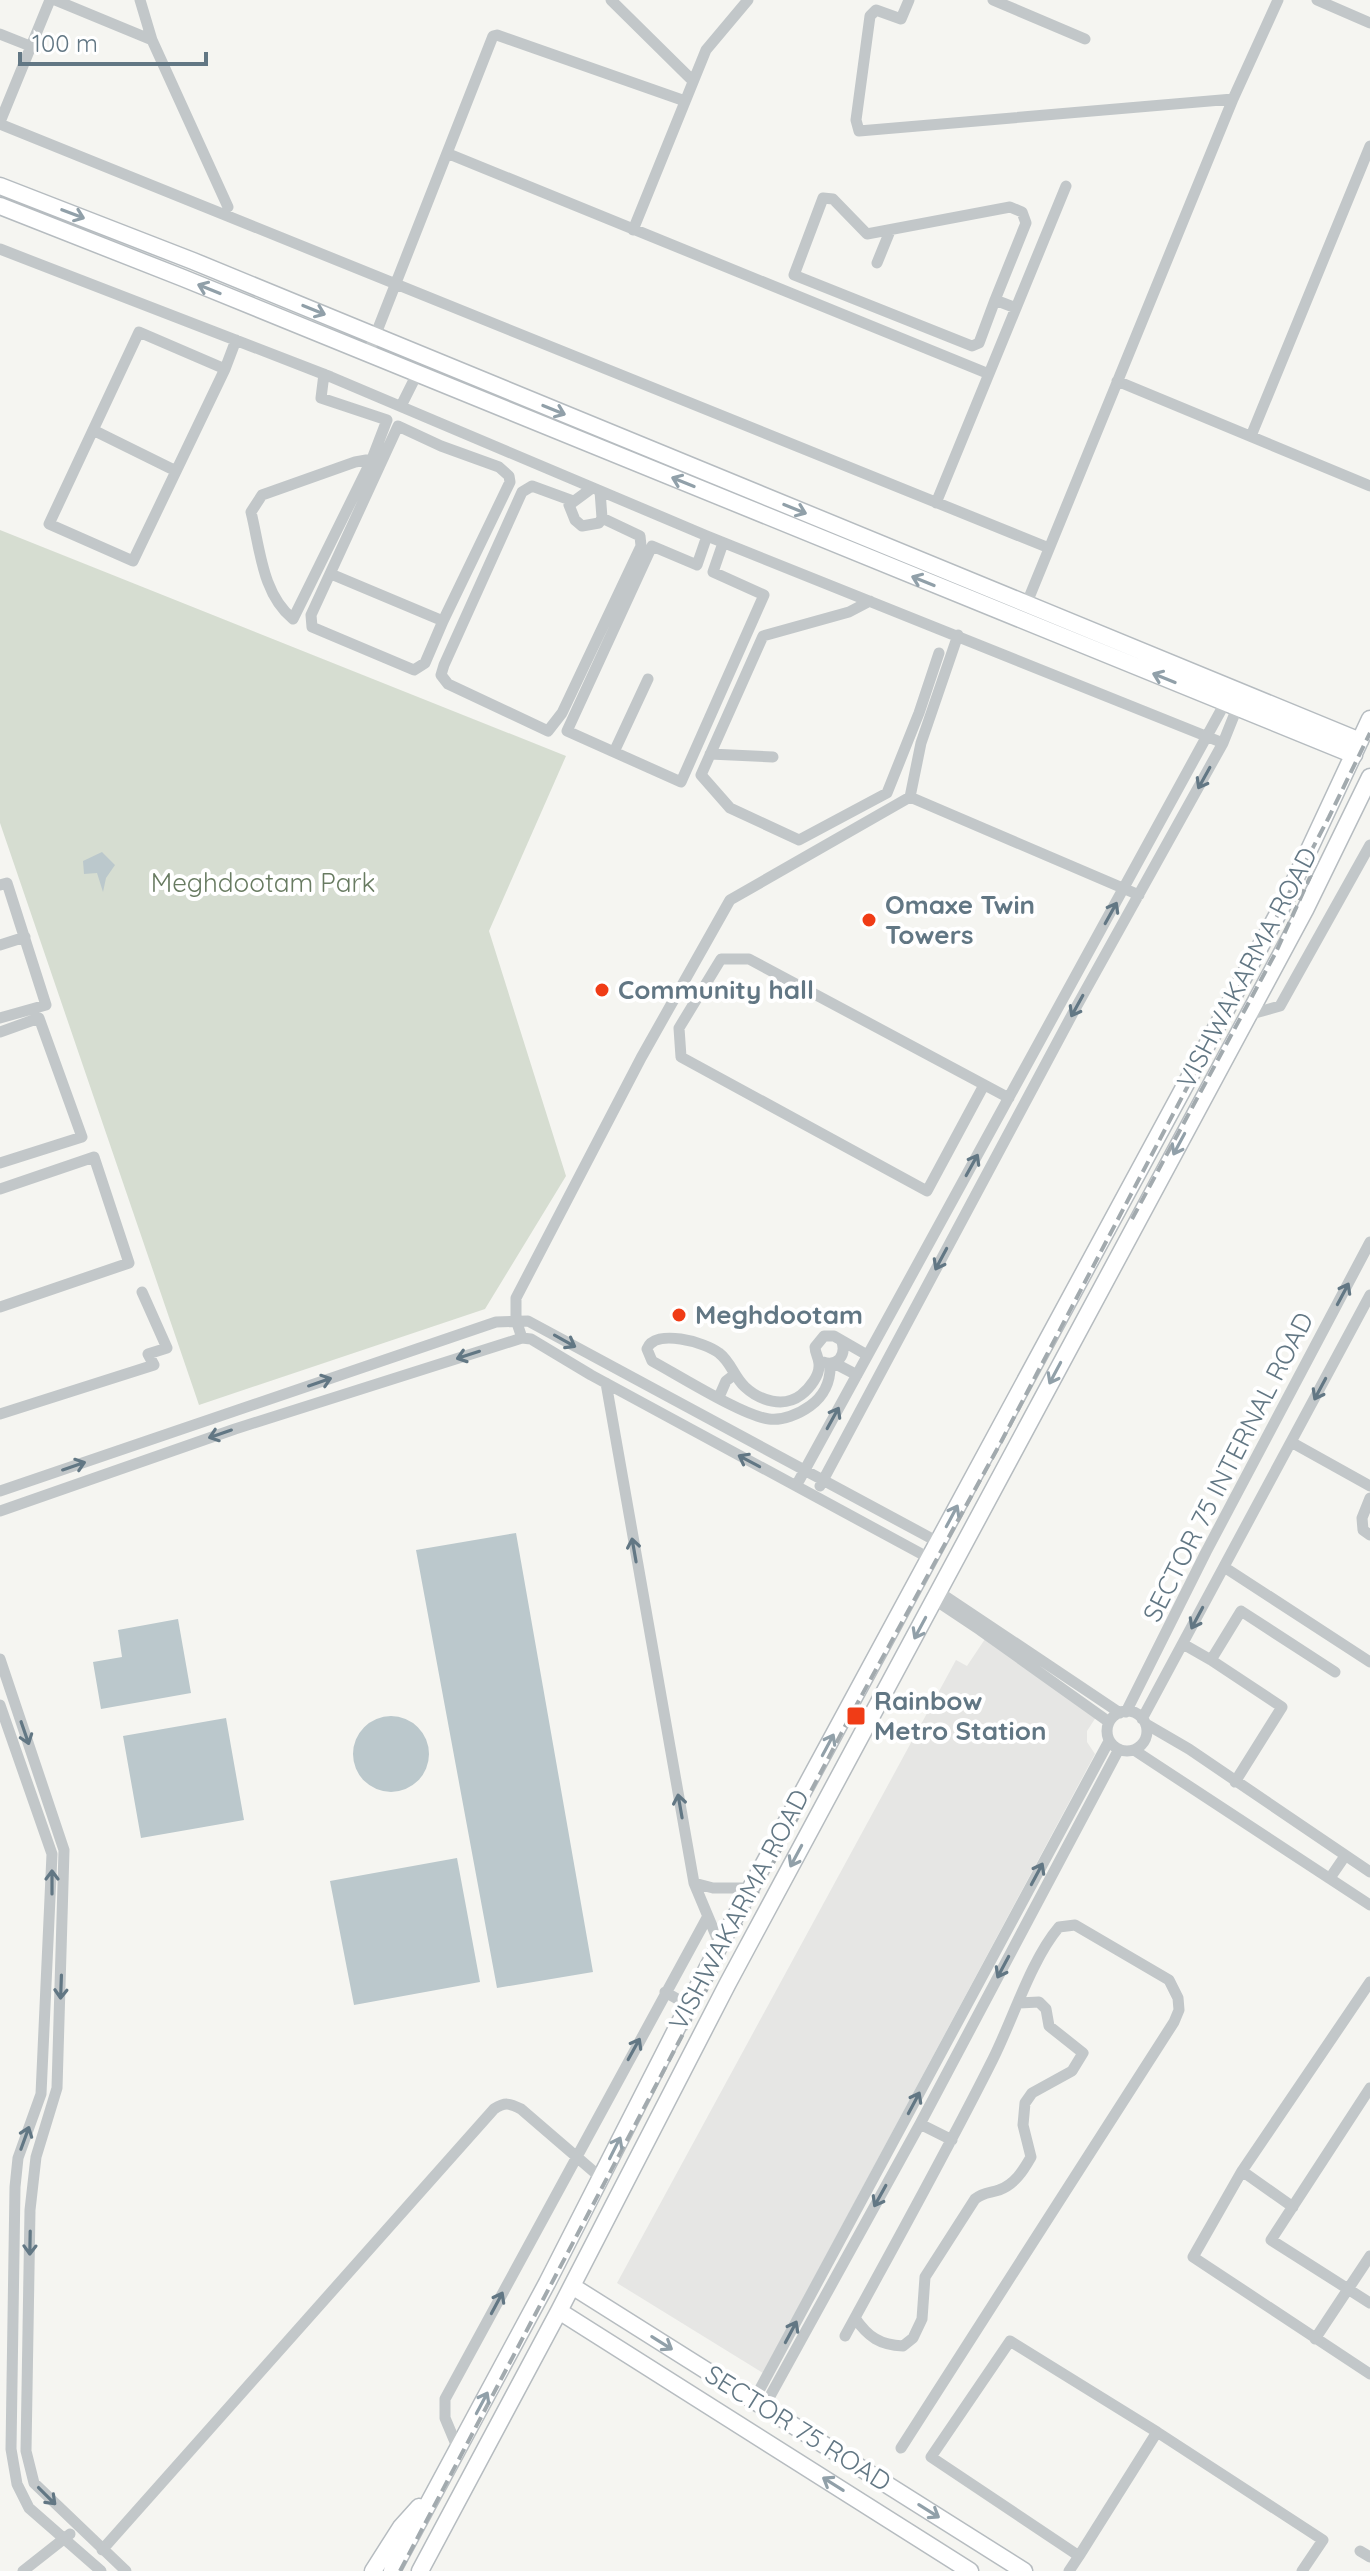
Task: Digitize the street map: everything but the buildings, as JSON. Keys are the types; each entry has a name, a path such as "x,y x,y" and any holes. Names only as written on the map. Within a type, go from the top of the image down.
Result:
{"main road":[{"path":"0,186 193,261 1026,605 1357,748"},
{"path":"0,206 1231,705 1357,748"},
{"name":"VISHWAKARMA ROAD","path":"392,2571 720,1945 1287,897 1370,719"},
{"name":"VISHWAKARMA ROAD","path":"420,2571 559,2311 728,1983 1305,910 1370,777"},
{"path":"1116,1214 1127,1222 1138,1220"},
{"path":"1094,1254 1110,1255 1115,1263"},
{"name":"SECTOR 75 ROAD","path":"572,2286 1024,2571"},
{"name":"SECTOR 75 ROAD","path":"559,2311 970,2571"},
{"path":"601,2337 616,2313"},
{"path":"373,2571 401,2527 439,2484"}],"street":[{"path":"152,40 53,0 30,46 0,123 1049,548"},
{"path":"140,0 152,40 228,207"},
{"path":"611,0 693,81"},
{"path":"633,230 706,50 748,0"},
{"path":"909,0 901,19 876,10 870,16 856,120 859,131 1233,99"},
{"path":"993,0 1085,39"},
{"path":"1026,605 1233,99 1278,0"},
{"path":"1317,0 1370,23"},
{"path":"0,34 30,46"},
{"path":"368,354 495,35 685,101"},
{"path":"1251,436 1370,146"},
{"path":"449,154 989,374"},
{"path":"936,503 1066,186"},
{"path":"787,293 823,198 833,199 867,234 1010,207 1022,212 1026,223 979,343 972,346 794,275"},
{"path":"877,263 890,231"},
{"path":"0,249 324,374 723,543 1223,743"},
{"path":"1002,282 1023,290"},
{"path":"995,300 1016,308"},
{"path":"225,369 139,332 49,524 133,561 225,369 236,340"},
{"path":"324,374 321,398 387,420 372,459 293,619 270,591 251,512 262,495 355,462 372,459"},
{"path":"401,406 417,374"},
{"path":"1117,381 1370,486"},
{"path":"398,426 468,456 499,467 509,476 510,482 425,663 414,670 312,627 311,615 398,426"},
{"path":"441,446 448,426"},
{"path":"93,430 176,471"},
{"path":"468,456 475,438"},
{"path":"573,501 532,486 522,492 444,665 441,675 448,684 548,731 553,728 641,546 640,536 602,518"},
{"path":"596,489 602,518 599,523 582,526 569,512 569,505 596,489"},
{"path":"697,565 707,536"},
{"path":"713,572 723,543"},
{"path":"652,546 713,572 764,595 681,782 567,731 652,546"},
{"path":"331,574 443,621"},
{"path":"870,601 849,612 763,636 701,775 730,808 799,840 887,793 939,653"},
{"path":"522,1338 516,1320 516,1298 641,1058 730,900 910,797 921,743 958,635"},
{"path":"614,752 648,679"},
{"path":"796,1486 1206,736 1231,705"},
{"path":"815,1496 1223,743 1231,705"},
{"path":"710,754 773,757"},
{"path":"910,797 1139,895"},
{"path":"1248,1015 1280,1006 1370,845"},
{"path":"0,885 7,883 46,1005 0,1018"},
{"path":"0,945 25,937"},
{"path":"984,1085 927,1191 681,1057 679,1028 721,959 749,959 1009,1098"},
{"path":"0,1032 39,1018 82,1137 0,1163"},
{"path":"0,1189 94,1157 129,1263 0,1307"},
{"path":"940,1224 956,1232"},
{"name":"SECTOR 75 INTERNAL ROAD","path":"1123,1712 1370,1242"},
{"path":"0,1414 154,1365 148,1354 167,1348 142,1292"},
{"name":"SECTOR 75 INTERNAL ROAD","path":"1144,1722 1368,1302"},
{"path":"0,1491 496,1322 516,1320 528,1321 938,1542"},
{"path":"857,1375 828,1362 815,1347 820,1338 834,1336 867,1355"},
{"path":"0,1511 235,1429 522,1338 531,1339 929,1558"},
{"path":"828,1362 829,1379 822,1394 806,1409 771,1420 719,1397 652,1361 648,1354 650,1343 659,1338 700,1343 727,1359 745,1387 761,1397 788,1402 809,1388 819,1369 828,1362 844,1352 842,1342"},
{"path":"719,1397 726,1381 735,1374"},
{"path":"606,1383 694,1883 720,1945"},
{"path":"1291,1442 1370,1486"},
{"path":"1370,1498 1362,1518 1363,1530 1370,1535"},
{"path":"1224,1567 1370,1662"},
{"path":"937,1596 1123,1712 1132,1712 1178,1741 1370,1872"},
{"path":"937,1596 1109,1722"},
{"path":"1211,1660 1241,1611 1335,1672"},
{"path":"1183,1644 1282,1707 1235,1782"},
{"path":"0,1659 64,1850 57,2088 36,2157 30,2210 26,2451 34,2483 126,2571"},
{"path":"0,1705 52,1854 41,2094 18,2158 15,2187 11,2449 17,2484 29,2508 101,2571"},
{"path":"1123,1712 1109,1722 1107,1732 1114,1745 1134,1750 1370,1905"},
{"path":"1134,1750 1144,1742 1144,1722"},
{"path":"759,2404 920,2124 1114,1745"},
{"path":"759,2404 1114,1745"},
{"path":"1330,1878 1345,1856"},
{"path":"694,1883 713,1888 751,1888"},
{"path":"458,2449 445,2418 445,2399 708,1916"},
{"path":"845,2336 952,2140 1047,1941 1059,1927 1075,1925 1169,1980 1178,1998 1179,2010 1174,2022 901,2448"},
{"path":"1370,1982 1242,2171 1193,2257 1370,2374"},
{"path":"665,1992 688,2005"},
{"path":"855,2318 868,2336 888,2345 903,2346 913,2338 922,2319 925,2277 975,2199 980,2194 1011,2184 1023,2172 1031,2157 1023,2125 1025,2103 1032,2093 1072,2071 1083,2053 1049,2026 1046,2009 1039,2002 1019,2003"},
{"path":"1370,2088 1271,2240 1370,2303"},
{"path":"102,2550 494,2109 503,2103 521,2109 600,2177"},
{"path":"920,2124 952,2140"},
{"path":"1242,2171 1293,2207"},
{"path":"1315,2339 1370,2256"},
{"path":"1079,2556 931,2457 1010,2341 1323,2540 1302,2571"},
{"path":"1069,2571 1157,2432"},
{"path":"23,2571 78,2528"}],"shaded area":[{"path":"102,852 115,865 106,878 103,892 97,873 84,874 83,861"},
{"path":"516,1533 593,1972 497,1988 416,1550"},
{"path":"178,1619 191,1693 101,1709 93,1662 122,1657 118,1630"},
{"path":"985,1639 1100,1711 1087,1731 1087,1742 1095,1754 763,2373 617,2283 956,1660 967,1666"},
{"path":"391,1716 405,1719 418,1727 426,1740 429,1754 426,1768 418,1781 405,1789 391,1792 377,1789 364,1781 356,1768 353,1754 356,1740 364,1727 377,1719"},
{"path":"226,1718 244,1820 141,1838 123,1736"},
{"path":"457,1858 480,1982 354,2005 330,1881"}],"green space":[{"name":"Meghdootam Park","path":"0,530 566,756 489,931 566,1176 485,1309 199,1405 0,823"}],"railway":[{"path":"400,2571 851,1715 1001,1442 1329,817 1370,733"},
{"path":"1132,1219 1276,952 1311,875"}],"place":[{"name":"Omaxe Twin Towers","path":"869,920"},
{"name":"Community hall","path":"602,990"},
{"name":"Meghdootam","path":"679,1315"},
{"name":"Rainbow Metro Station","path":"856,1716"}]}
